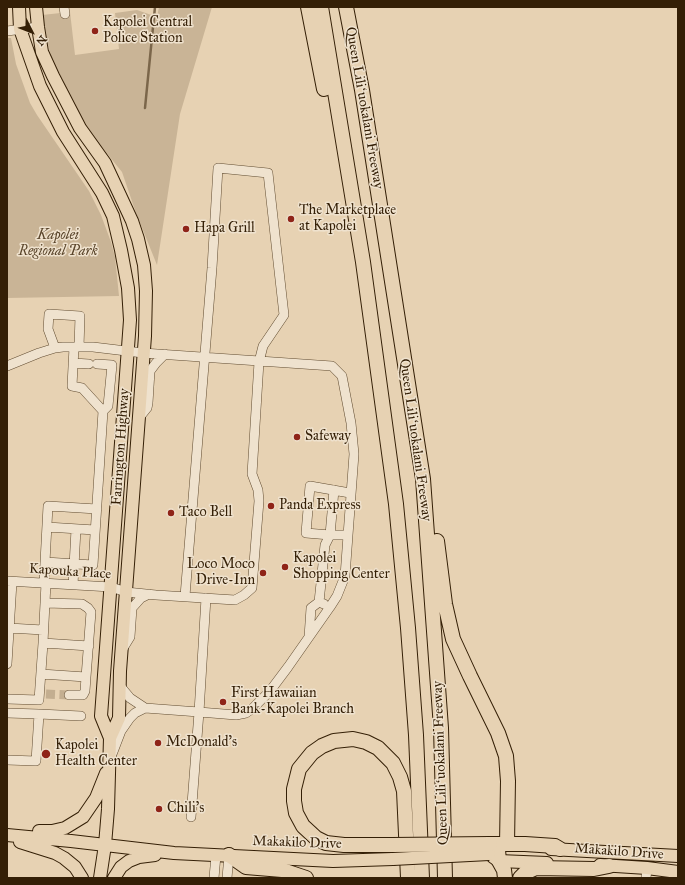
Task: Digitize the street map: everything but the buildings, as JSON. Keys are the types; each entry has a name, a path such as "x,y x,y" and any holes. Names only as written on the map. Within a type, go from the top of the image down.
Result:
{"highway":[{"path":"308,7 322,73 353,260 373,344"},
{"name":"Queen Liliʻuokalani Freeway","path":"321,7 363,262 395,497 408,628 416,735 422,878"},
{"name":"Queen Liliʻuokalani Freeway","path":"346,7 362,90 423,479 441,728 445,878"},
{"path":"356,7 377,137 388,254"},
{"path":"423,479 435,523 445,604 453,639 498,733 506,756 508,781 497,851 504,870 505,878"},
{"path":"408,878 404,791 400,777 393,763 384,752 378,748 366,742 353,739 334,741 312,753 299,769 294,789 296,813 303,826 316,838 326,843 344,845 392,845 497,851 555,846 560,849"},
{"path":"222,855 246,867 282,870 306,878"},
{"path":"520,878 525,873 536,868 594,869 609,866"}],"main road":[{"name":"Farrington Highway","path":"19,7 20,29 40,86 63,132 102,193 113,216 121,250 129,302 130,320 101,716 110,738"},
{"name":"Farrington Highway","path":"36,7 42,52 80,128 105,163 132,221 144,265 146,316 121,653 119,718 110,738 109,791 105,845 100,878"},
{"path":"7,834 52,831 65,828 75,823 82,817 96,798 103,784 109,764"},
{"name":"Makakilo Drive","path":"7,834 174,853 333,860 393,860 497,851 609,866 647,873 678,872"},
{"path":"7,838 55,853 71,863 82,878"},
{"name":"Makakilo Drive","path":"560,849 678,856"},
{"path":"114,878 121,867 128,861 139,857 174,853"},
{"path":"647,873 648,854"}],"street":[{"path":"7,31 38,27"},
{"path":"185,596 218,168 268,173 284,315 263,346 259,362"},
{"path":"55,348 48,329 49,314 80,316 73,363 72,386 82,388 103,411"},
{"path":"7,366 55,348 93,347 143,353 332,366 342,376 351,423 354,454 345,576 337,596 309,639 270,691 246,713 236,715 145,708 130,698 120,686"},
{"path":"138,419 147,408 150,371 165,354"},
{"name":"Kapouka Place","path":"10,581 111,587 126,592 235,600 252,588 259,501 258,490 252,474 259,362"},
{"path":"45,562 93,565 103,411 108,406 112,366 73,363"},
{"path":"348,535 306,533 310,486 350,493"},
{"path":"320,602 325,545 330,535 334,490"},
{"path":"7,699 39,700 43,694 41,674 48,506 96,509"},
{"path":"46,527 95,530"},
{"path":"73,585 76,529"},
{"path":"7,664 10,581"},
{"path":"121,653 130,637 132,608 141,598 149,594"},
{"path":"191,817 206,598"},
{"path":"320,602 330,607"},
{"path":"309,639 311,608 320,602"},
{"path":"45,603 82,604 91,612 85,691 83,694 69,695"},
{"path":"9,628 43,630"},
{"path":"43,643 89,646"},
{"path":"41,674 86,677"},
{"path":"109,764 121,731 135,713 145,708"},
{"path":"7,713 81,716"},
{"path":"7,760 36,761 39,714"},
{"path":"214,878 222,855"},
{"path":"222,855 227,878"}],"green space":[{"path":"159,7 212,7 180,114 157,265 136,213 122,172 96,140 70,100 55,68 47,43 42,15 70,12 75,55 119,49 115,13 137,10 157,17"},
{"name":"Kapolei Regional Park","path":"7,38 11,38 16,64 30,103 89,191 101,215 115,257 119,296 7,298"}],"waterway":[{"path":"145,108 155,7"}],"tunnel":[{"path":"46,694 69,695"}],"place":[{"name":"Kapolei Central Police Station","path":"95,31"},
{"name":"The Marketplace at Kapolei","path":"291,219"},
{"name":"Hapa Grill","path":"186,229"},
{"name":"Safeway","path":"297,437"},
{"name":"Panda Express","path":"271,506"},
{"name":"Taco Bell","path":"171,513"},
{"name":"Kapolei Shopping Center","path":"285,567"},
{"name":"Loco Moco Drive-Inn","path":"263,573"},
{"name":"First Hawaiian Bank-Kapolei Branch","path":"223,702"},
{"name":"McDonald's","path":"158,743"},
{"name":"Kapolei Health Center","path":"46,754"},
{"name":"Chili's","path":"159,809"}]}
